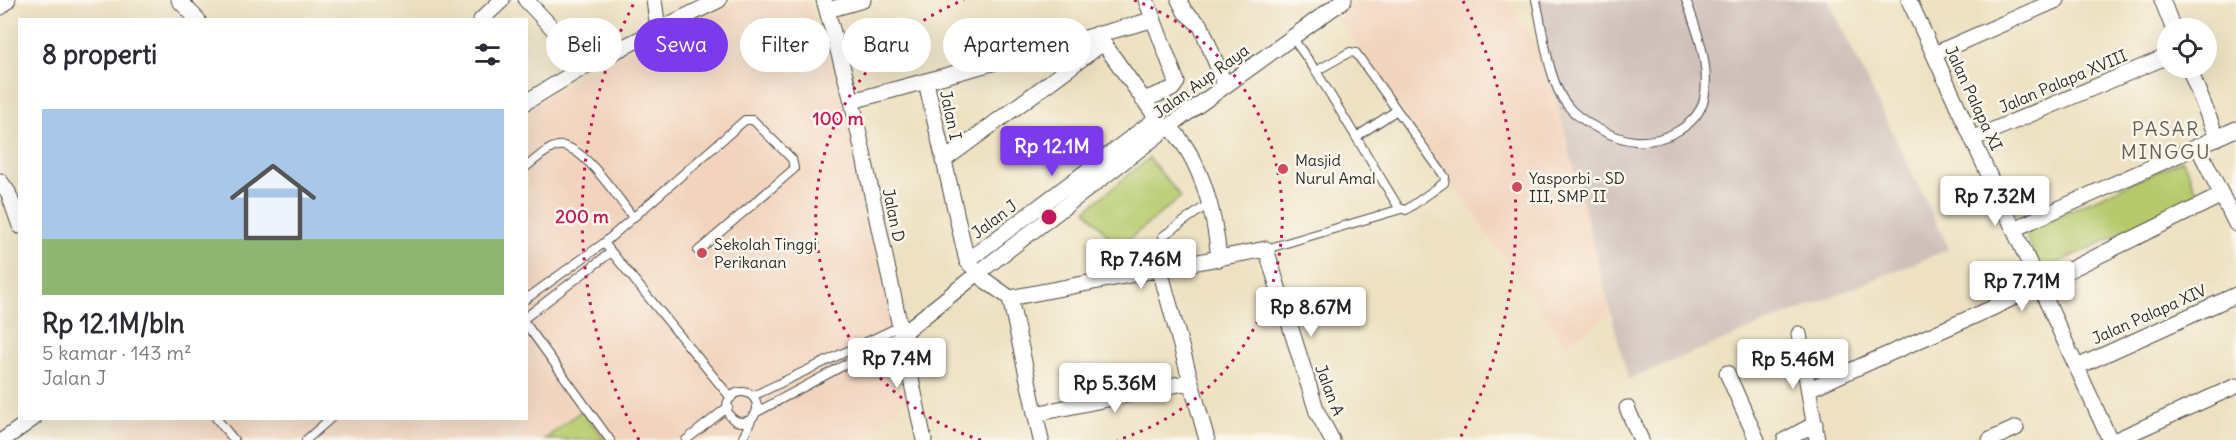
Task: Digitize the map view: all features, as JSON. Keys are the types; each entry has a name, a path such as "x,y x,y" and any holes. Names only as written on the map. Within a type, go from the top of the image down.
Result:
{"street":[{"path":"0,6 6,0"},
{"path":"179,0 196,18"},
{"path":"483,18 502,0"},
{"path":"526,0 546,21"},
{"path":"654,0 656,18"},
{"path":"681,18 719,0"},
{"path":"826,5 863,0"},
{"path":"1143,100 1172,89 1177,82 1146,0"},
{"path":"1179,0 1185,12 1201,26 1225,85"},
{"name":"Jalan Aup Raya","path":"904,329 922,320 971,266 1163,125 1225,85 1344,0"},
{"name":"Jalan Palapa XI","path":"1909,0 2110,440"},
{"path":"1934,54 2056,0"},
{"path":"2162,0 2169,18"},
{"name":"Jalan D","path":"826,5 852,101 904,329 924,440"},
{"path":"852,101 1100,39 1152,20"},
{"path":"1100,39 1143,100 1193,163 1216,225 1219,259"},
{"path":"943,161 1100,39"},
{"name":"Jalan Palapa XVIII","path":"1972,139 2157,61"},
{"path":"528,101 575,72"},
{"path":"2193,78 2217,138"},
{"name":"Jalan I","path":"926,82 943,161 971,266"},
{"path":"2014,229 2236,129"},
{"path":"2198,147 2236,224"},
{"path":"0,181 8,192 18,220"},
{"path":"1809,389 2039,285 2222,195"},
{"path":"1010,298 1266,249"},
{"name":"Jalan A","path":"1266,249 1317,412 1332,440"},
{"path":"971,266 1010,298 1041,440"},
{"path":"1160,270 1189,382 1207,440"},
{"name":"Jalan Palapa XIV","path":"2077,367 2236,295"},
{"path":"1799,334 1818,440"},
{"path":"1727,373 1757,440"},
{"path":"1035,414 1189,382"},
{"path":"2116,440 2236,386"},
{"path":"1627,408 1641,440"},
{"path":"3,440 31,420"},
{"path":"1785,440 1815,424"},
{"path":"1993,439 2016,428"}],"lane":[{"path":"1536,0 1557,91 1567,106 1581,119 1636,141 1669,135 1694,122 1704,98 1705,65 1686,0"},
{"path":"1292,37 1316,71 1401,209"},
{"path":"1266,249 1401,209 1406,210 1446,180 1356,53 1350,52 1316,71"},
{"path":"1356,137 1397,110"},
{"path":"528,298 604,243 745,120 753,120 792,159 794,169 698,251"},
{"path":"528,165 555,146 567,146 581,154 633,218"},
{"path":"1163,236 1209,203"},
{"path":"604,243 731,398"},
{"path":"528,315 610,253"},
{"path":"528,327 610,440"},
{"path":"687,440 728,407 731,398 741,392 753,396 904,329"},
{"path":"742,440 757,412 904,329"},
{"path":"753,396 758,406 757,412"},
{"path":"728,407 735,420 751,420"},
{"path":"218,420 234,440"},
{"path":"306,440 329,420"}],"shaded area":[{"name":"Sekolah Tinggi Perikanan","path":"743,0 807,0 814,18 740,18 740,72 830,72 830,61 844,98 908,397 862,440 115,440 116,420 528,420 528,109 587,72 622,72 622,54 634,48 634,72 728,72 728,18 702,18"},
{"name":"Yasporbi - SD III, SMP II","path":"1359,0 1505,0 1546,58 1611,315 1565,345 1336,16"},
{"path":"1531,0 1828,0 1949,249 1628,379"}],"green space":[{"path":"1149,158 1181,197 1118,248 1086,210"},
{"path":"2183,160 2200,198 2041,270 2024,231"},
{"path":"582,410 605,440 544,440"}],"place":[{"name":"Masjid Nurul Amal","path":"1283,169"},
{"name":"Yasporbi - SD III, SMP II","path":"1517,187"},
{"name":"Sekolah Tinggi Perikanan","path":"702,253"}],"district":[{"name":"PASAR MINGGU","path":"2166,140"}]}
